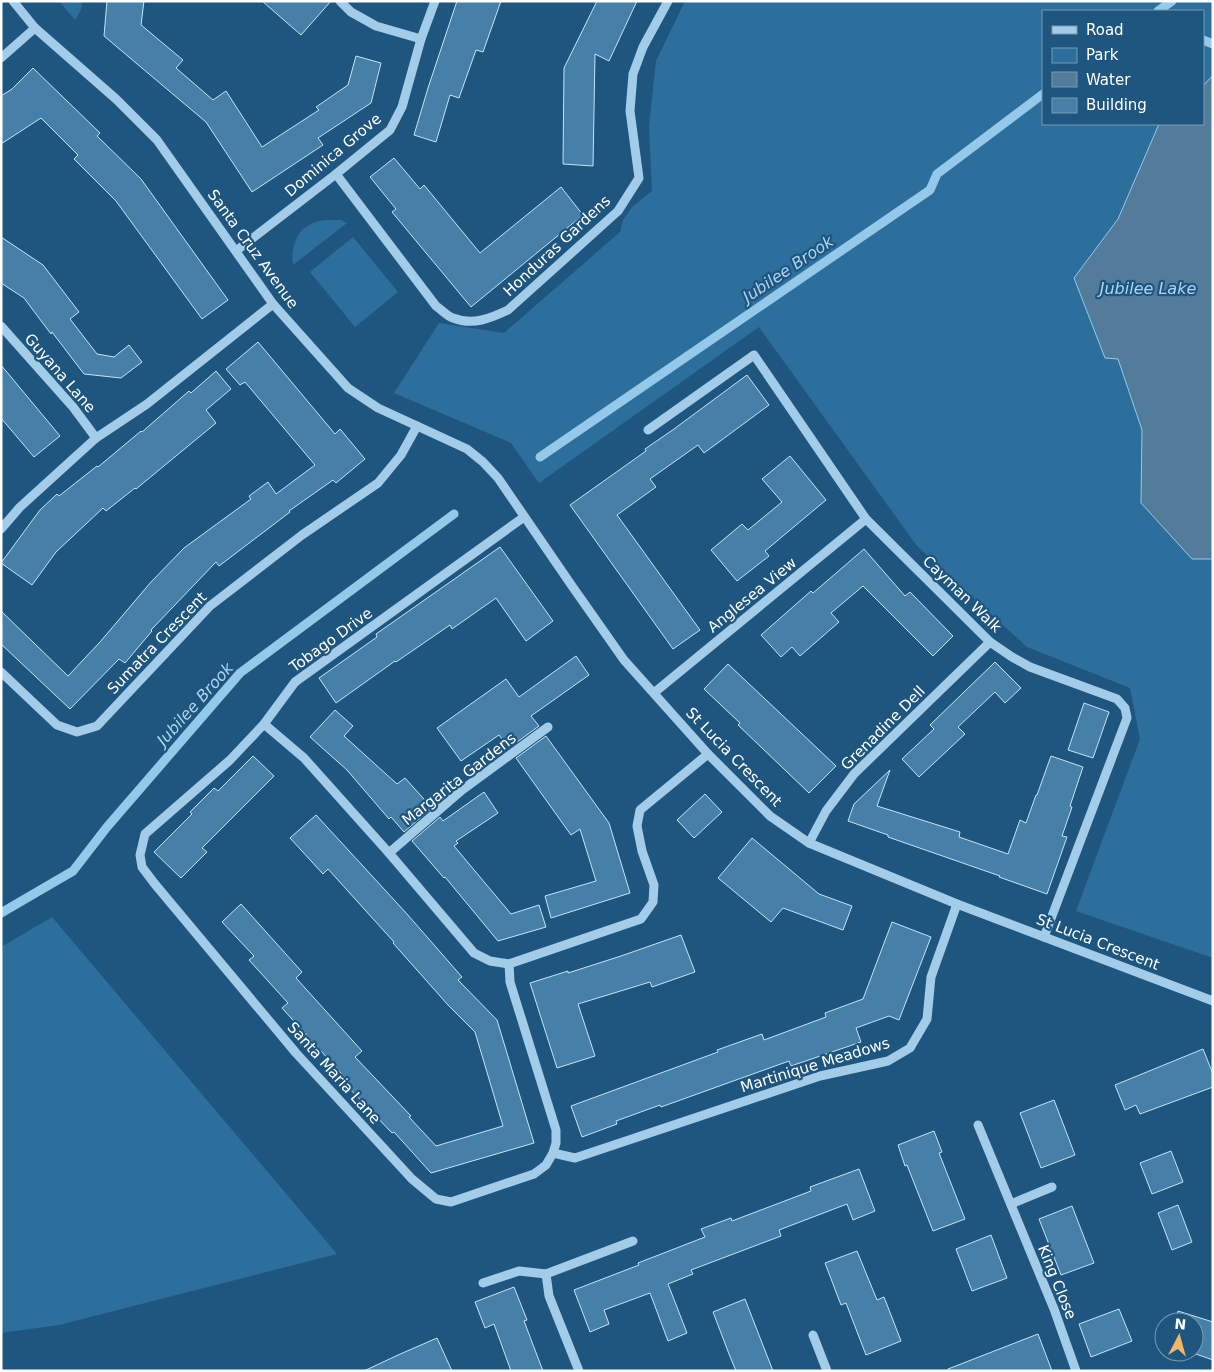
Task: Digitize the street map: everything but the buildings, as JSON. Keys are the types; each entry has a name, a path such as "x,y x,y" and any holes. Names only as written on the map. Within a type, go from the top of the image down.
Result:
{"street":[{"name":"Santa Cruz Avenue","path":"13,1 35,28 116,99 157,140 273,304 348,388 378,408 467,449 498,478"},
{"path":"340,1 352,12 376,26 421,40"},
{"name":"Dominica Grove","path":"236,251 390,130 402,107 421,40 435,1"},
{"name":"Honduras Gardens","path":"336,174 436,306 453,318 474,322 489,319 508,310 618,211 638,178 630,111 633,74 643,47 668,1"},
{"path":"1,58 35,28"},
{"path":"1,529 20,506 96,438 147,404 273,304"},
{"name":"Guyana Lane","path":"1,326 73,407 96,438"},
{"name":"Cayman Walk","path":"648,430 754,355 866,519 990,642 1030,667 1118,699 1125,708 1127,718 1044,937"},
{"name":"Sumatra Crescent","path":"1,672 57,725 77,732 97,726 210,606 302,535 378,483 401,455 417,426"},
{"name":"St Lucia Crescent","path":"498,478 624,660 655,692 708,754 770,816 809,843 958,904 1213,1001"},
{"name":"Tobago Drive","path":"140,855 145,834 230,760 264,724 295,682 524,517"},
{"name":"Anglesea View","path":"655,692 866,519"},
{"name":"Grenadine Dell","path":"809,843 826,811 854,774 990,642"},
{"path":"264,724 304,758 390,853 474,952 490,961 509,964 641,919 653,902 654,884 642,851 637,826 640,810 708,754"},
{"name":"Margarita Gardens","path":"390,853 462,790 548,727"},
{"name":"Santa Maria Lane","path":"140,855 142,867 154,883 296,1053 412,1179 436,1199 451,1202 534,1174 546,1165 553,1153"},
{"name":"Martinique Meadows","path":"553,1153 575,1158 820,1076 888,1061 910,1048 926,1019 931,977 958,904"},
{"path":"509,964 510,982 556,1130 556,1143 553,1153"},
{"name":"King Close","path":"978,1125 1054,1309 1076,1371"},
{"path":"1011,1204 1052,1187"},
{"path":"483,1283 519,1271 546,1274 634,1242"},
{"path":"546,1274 549,1296 579,1371"},
{"path":"813,1335 827,1371"}],"green space":[{"path":"59,1 82,1 81,10 75,20"},
{"path":"685,1 1213,1 1213,958 1076,911 1140,739 1130,688 1027,647 917,546 759,327 539,483 511,443 394,393 439,323 504,333 620,232 623,220 633,206 652,191 649,126 656,61"},
{"path":"325,220 341,220 347,223 293,265 293,248 300,232 311,224"},
{"path":"353,237 398,292 355,327 310,272"},
{"path":"52,917 337,1254 59,1325 1,1333 1,947"}],"water":[{"name":"Jubilee Lake","path":"1213,75 1213,559 1192,559 1141,503 1142,430 1118,359 1105,358 1074,278 1118,219 1159,125 1204,125 1204,85"}],"waterway":[{"name":"Jubilee Brook","path":"1159,10 1172,1"},
{"path":"1204,40 1213,44"},
{"name":"Jubilee Brook","path":"540,457 930,190 937,174 1042,95"},
{"name":"Jubilee Brook","path":"1,913 73,871 107,827 240,673 454,514"}]}
